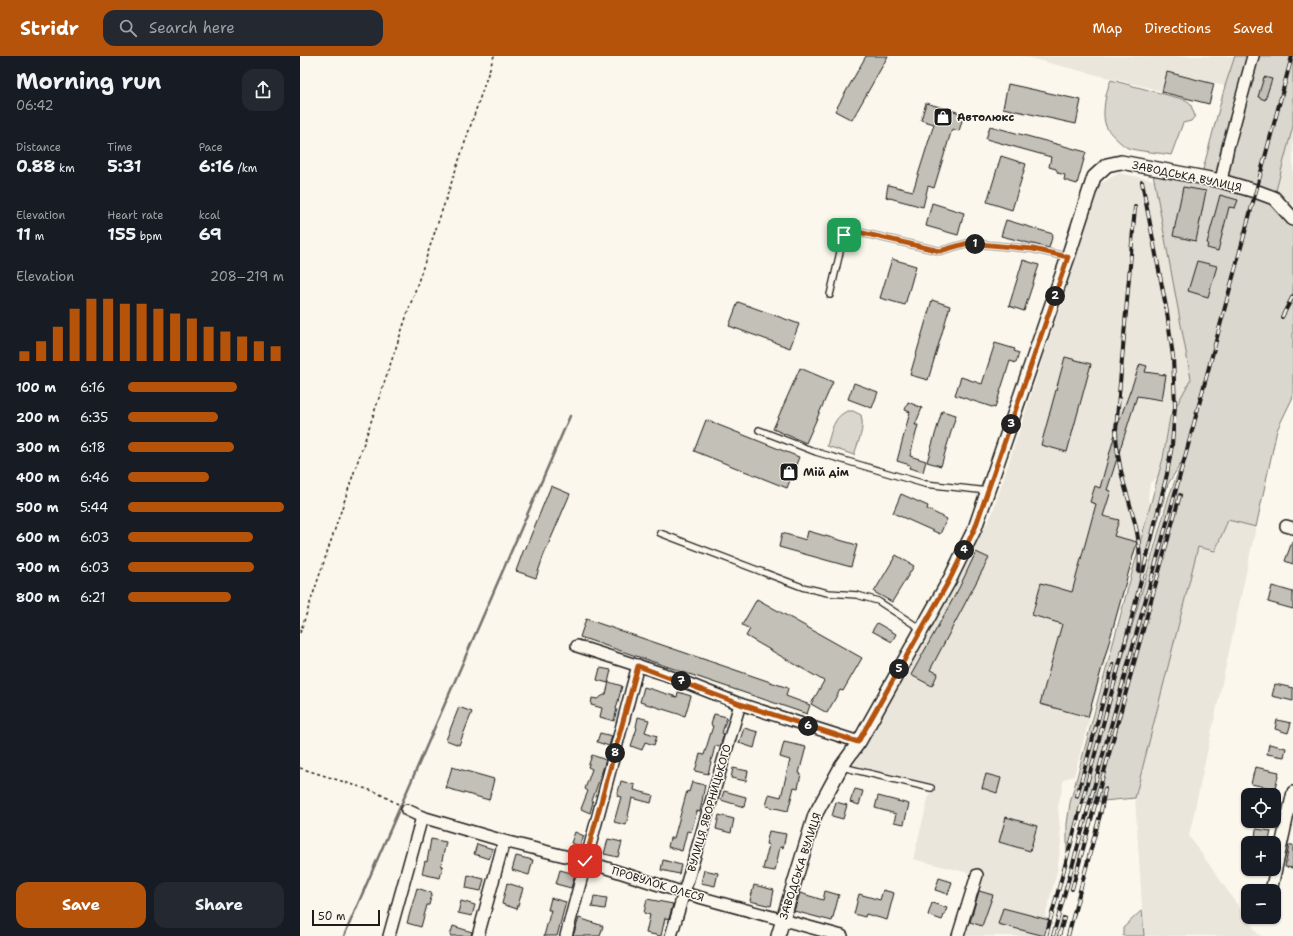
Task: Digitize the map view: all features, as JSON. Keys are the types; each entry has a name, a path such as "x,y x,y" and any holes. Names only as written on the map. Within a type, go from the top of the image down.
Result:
{"street":[{"path":"1221,181 1228,147 1253,56"},
{"name":"ЗАВОДСЬКА ВУЛИЦЯ","path":"778,936 815,816 950,579 975,528 1094,177 1107,165 1122,162 1221,181 1274,198 1290,215"},
{"path":"576,646 638,666 740,704 858,742"},
{"path":"566,936 638,666"},
{"name":"ВУЛИЦЯ ЯВОРНИЦЬКОГО","path":"671,936 740,704"},
{"path":"1273,884 1288,842 1293,792"},
{"name":"ПРОВУЛОК ОЛЕСЯ","path":"403,807 422,817 504,841 585,861 684,893 842,936"},
{"path":"389,936 422,817"},
{"path":"478,936 504,841"},
{"path":"958,936 977,875"}],"lane":[{"path":"830,295 844,235 847,232 854,231 940,251 968,243 1033,249 1068,257"},
{"path":"759,430 816,452 926,484 988,491"},
{"path":"660,532 802,586 828,593 857,595 878,601 921,629"},
{"path":"842,767 931,788"}],"path":[{"path":"300,633 494,56"},
{"path":"300,768 376,792 403,807"}],"shaded area":[{"path":"1021,56 1235,56 1225,86 1167,72 1162,91"},
{"path":"1235,56 1293,56 1293,126 1274,198 1293,219 1293,395 1277,430 1256,527 1228,520 1215,551 1198,547 1135,798 1082,803 1067,852 1067,824 1070,803 1163,458 1170,417 1191,379 1152,168 1201,177 1225,86","holes":["1183,460 1169,496 1094,760 1168,484"]},
{"path":"1111,80 1186,100 1190,103 1195,116 1191,121 1183,123 1171,155 1128,148 1109,132 1106,126 1104,109 1107,90"},
{"path":"1293,126 1293,219 1274,198"},
{"path":"1119,173 1154,180 1191,379 1170,417 1158,477 1150,483 1148,497 1150,507 1143,537 1138,539 1074,776 1064,779 1058,807 1061,841 1057,871 1040,936 958,936 977,875 913,859 931,788 852,769 992,514 1100,184"},
{"path":"1293,395 1277,430 1189,836 1241,910 1241,924 1251,924 1258,934 1262,936 1144,936 1135,798 1198,547 1228,520"},
{"path":"853,411 861,415 862,420 860,435 854,455 827,446 831,431 836,421 843,413"},
{"path":"1142,910 1144,936 1123,936 1123,928"}],"building":[{"path":"866,56 888,56 852,120 835,111"},
{"path":"1167,72 1214,84 1209,104 1162,92"},
{"path":"1264,77 1272,79 1265,100 1258,97"},
{"path":"1008,84 1081,100 1076,124 1003,108"},
{"path":"926,103 964,114 959,131 952,129 934,188 928,186 923,207 886,197 888,185 913,191 934,124 921,120"},
{"path":"990,126 1086,152 1077,184 1064,180 1065,175 1058,173 1056,169 1049,167 1051,157 986,139"},
{"path":"1001,156 1026,164 1012,210 987,202"},
{"path":"1183,187 1206,191 1196,241 1173,236"},
{"path":"1220,195 1238,200 1235,208 1229,207 1218,251 1207,248 1207,243"},
{"path":"932,203 964,213 958,235 926,226"},
{"path":"1006,220 1053,234 1049,248 1001,236"},
{"path":"892,259 916,266 905,305 880,298"},
{"path":"1023,260 1039,265 1024,311 1009,306"},
{"path":"1197,261 1217,266 1208,297 1188,291"},
{"path":"932,300 950,306 928,380 910,375"},
{"path":"738,302 799,324 790,348 729,326"},
{"path":"995,343 1015,349 1014,351 1019,353 1016,363 1010,361 995,408 955,395 961,377 982,384"},
{"path":"1065,357 1091,364 1067,452 1041,445"},
{"path":"1140,364 1147,366 1145,372 1166,375 1162,400 1137,396 1107,490 1111,491 1103,516 1119,520 1114,536 1137,542 1088,717 1040,704 1062,624 1032,615 1041,583 1072,592 1096,504 1090,502 1095,486 1100,488 1116,430"},
{"path":"800,368 833,382 806,443 773,429"},
{"path":"854,383 878,392 872,408 848,399"},
{"path":"908,402 922,408 915,425 918,425 910,456 926,461 923,472 909,468 910,465 897,461 910,412 905,410"},
{"path":"942,411 956,415 941,466 927,462"},
{"path":"706,420 799,457 787,488 694,451"},
{"path":"551,486 570,494 543,557 536,578 516,571"},
{"path":"901,494 928,506 927,509 947,519 940,534 893,513"},
{"path":"808,531 857,545 851,567 779,547 782,533 806,540"},
{"path":"1293,542 1293,564 1285,561"},
{"path":"976,552 989,558 930,670 938,673 932,686 911,675 959,588"},
{"path":"896,555 914,566 892,602 874,592"},
{"path":"1272,586 1293,592 1293,609 1268,602"},
{"path":"757,599 862,658 843,691 840,690 827,713 811,704 824,681 746,636 750,629 742,625"},
{"path":"586,619 788,688 786,696 810,705 807,714 580,637"},
{"path":"877,623 896,634 892,642 872,631"},
{"path":"600,668 611,670 608,683 597,680"},
{"path":"609,682 622,686 614,721 600,717 602,708 591,705 592,698 597,699 606,694"},
{"path":"1275,684 1293,688 1293,701 1272,696"},
{"path":"644,687 677,697 678,692 691,696 685,716 640,702"},
{"path":"459,707 472,712 459,745 446,740"},
{"path":"714,714 727,717 722,733 724,734 720,747 715,746 708,774 695,771 700,754 704,755 713,726 711,725"},
{"path":"638,717 649,720 645,732 657,736 654,745 645,742 642,750 631,746 637,728"},
{"path":"1277,720 1291,723 1288,733 1275,729"},
{"path":"744,728 758,732 754,748 739,743"},
{"path":"600,733 612,736 609,746 597,742"},
{"path":"784,742 806,747 799,773 801,774 798,788 794,787 788,811 766,806 769,794 781,797 790,760 780,757"},
{"path":"1269,744 1286,748 1284,757 1267,754"},
{"path":"592,755 606,760 592,801 590,813 581,809 588,791 585,789 592,769 588,767"},
{"path":"452,767 494,779 489,800 446,788"},
{"path":"1255,767 1279,772 1275,788 1251,784"},
{"path":"733,768 748,771 746,781 731,778"},
{"path":"986,774 1001,778 997,793 982,788"},
{"path":"621,781 635,785 634,790 653,795 651,803 632,798 626,825 614,822 621,797 617,796"},
{"path":"692,782 705,785 700,812 697,811 691,832 687,831 682,851 668,847 670,838 674,838 687,791 689,792"},
{"path":"855,789 863,791 859,805 850,802"},
{"path":"724,791 746,797 744,807 721,800"},
{"path":"878,796 909,804 904,824 894,822 896,814 875,808"},
{"path":"836,802 847,805 843,819 832,816"},
{"path":"719,815 734,819 731,833 716,829"},
{"path":"1006,817 1037,826 1030,851 999,842"},
{"path":"1256,829 1271,831 1270,836 1255,836"},
{"path":"769,831 786,834 783,848 780,847 775,871 763,869 769,845 766,844"},
{"path":"575,832 584,836 580,846 571,843"},
{"path":"431,839 446,842 440,878 422,874 425,861 427,862"},
{"path":"608,839 622,842 618,857 604,854"},
{"path":"477,844 493,849 489,859 474,854"},
{"path":"1289,845 1293,845 1293,868 1285,867"},
{"path":"516,856 533,860 529,875 512,870"},
{"path":"663,860 681,865 679,874 661,870"},
{"path":"560,870 575,874 571,888 556,884"},
{"path":"704,870 718,873 715,886 701,883"},
{"path":"468,875 484,879 481,891 466,888"},
{"path":"939,878 952,882 948,894 935,890"},
{"path":"507,883 523,888 517,909 502,904"},
{"path":"754,885 774,890 771,906 750,901"},
{"path":"417,888 432,893 421,927 407,923"},
{"path":"883,890 894,893 887,920 866,914 865,917 854,914 859,894 880,900"},
{"path":"825,891 839,895 832,921 794,911 800,893 823,900"},
{"path":"979,891 993,895 982,926 970,922"},
{"path":"594,896 607,898 605,909 592,907"},
{"path":"551,898 566,902 557,936 544,936 551,910 548,910"},
{"path":"647,899 673,904 669,919 665,918 661,936 646,933 650,915 644,913"},
{"path":"461,901 475,905 472,916 458,913"},
{"path":"932,903 947,908 942,920 928,915"},
{"path":"1003,908 1049,920 1045,936 998,924"},
{"path":"579,918 603,926 600,936 573,936"},
{"path":"453,926 472,932 471,936 450,936"}],"waterway":[{"path":"344,936 570,416"}],"railway":[{"path":"1053,936 1185,457 1292,56"},
{"path":"1046,936 1133,613 1167,474 1172,445 1175,406 1173,357 1167,312 1142,182"},
{"path":"1135,207 1116,430 1120,467 1138,536 1140,559 1139,571"},
{"path":"1282,317 1293,296"},
{"path":"1072,889 1180,495"},
{"path":"1077,796 1113,665"},
{"path":"1068,936 1101,811 1105,789"},
{"path":"1059,936 1064,918"}],"place":[{"name":"Автолюкс","path":"943,117"},
{"name":"Мій дім","path":"789,472"}],"route":[{"path":"585,861 638,666 664,674 740,704 858,742 950,579 975,528 1068,257 1033,249 968,243 940,251 854,231 847,232 844,235"}]}
